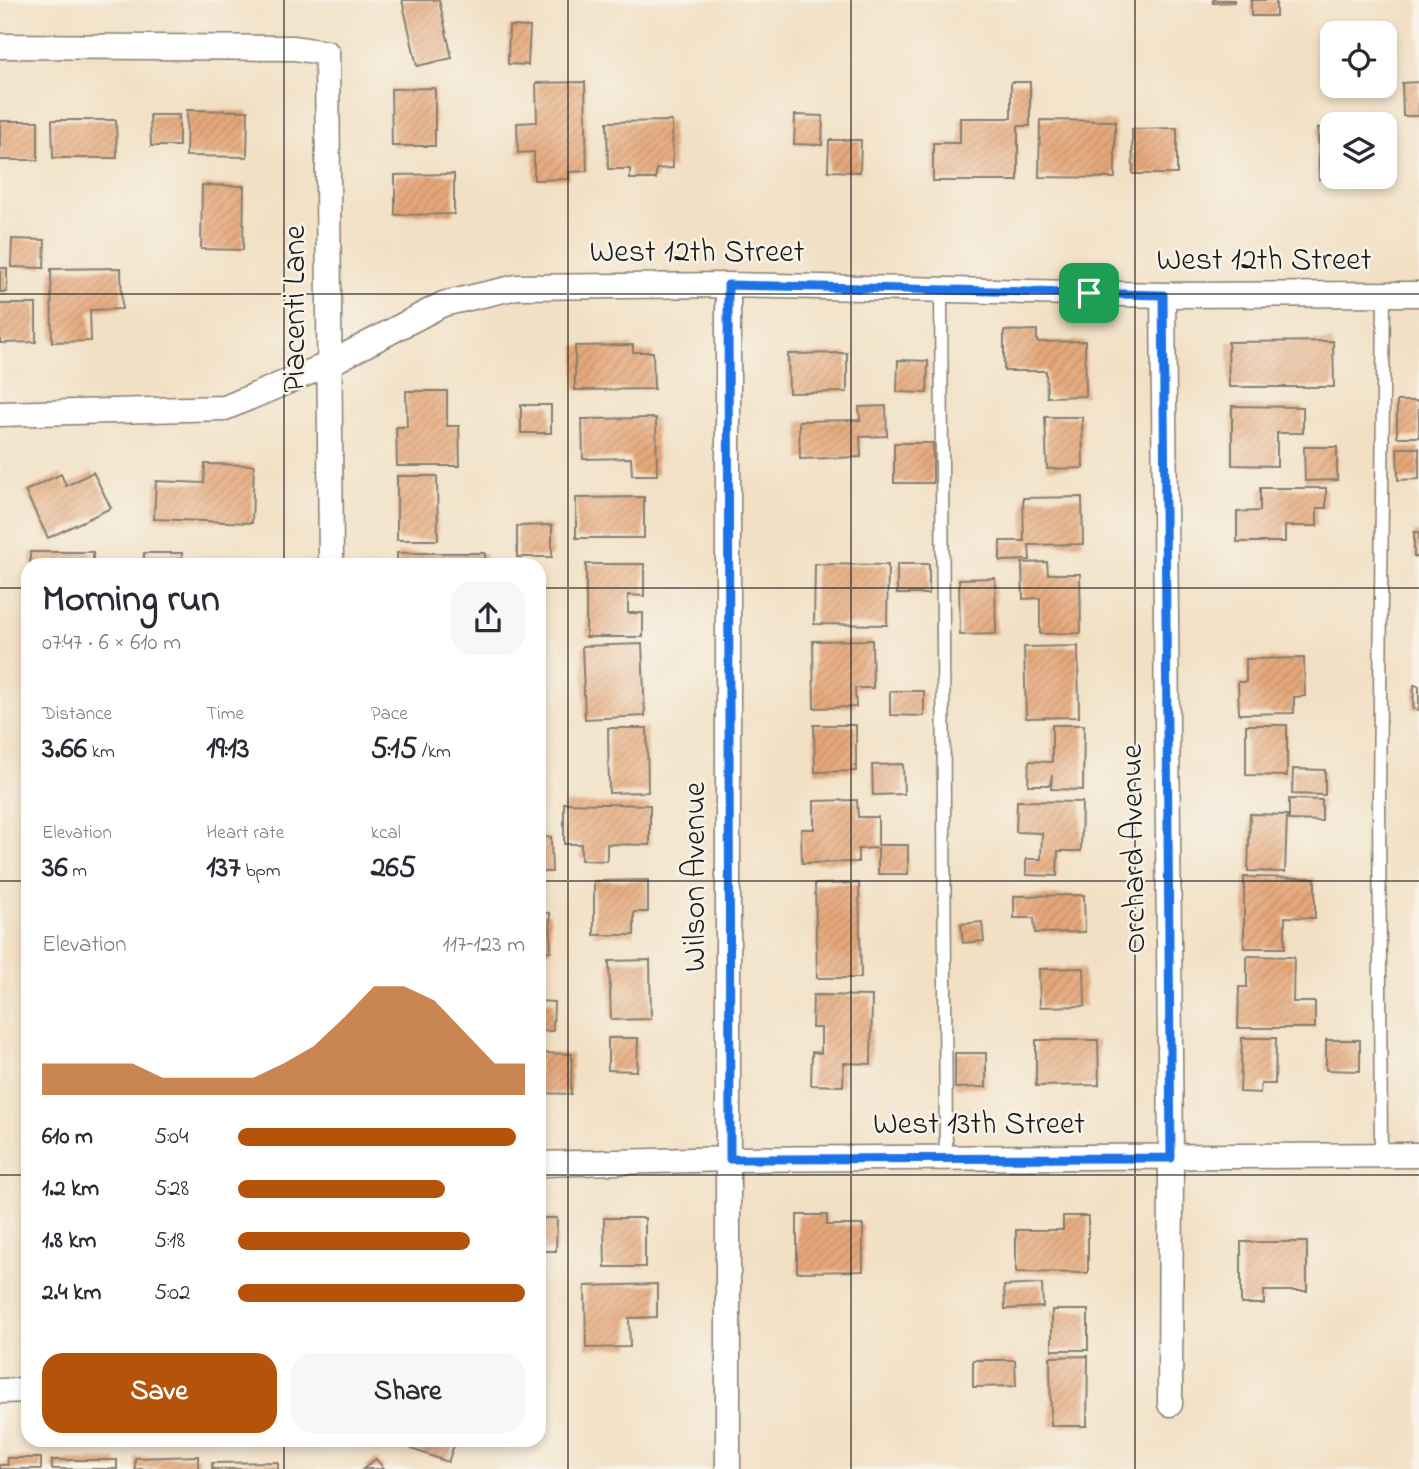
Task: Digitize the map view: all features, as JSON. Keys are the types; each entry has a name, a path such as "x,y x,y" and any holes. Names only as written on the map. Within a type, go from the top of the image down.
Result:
{"street":[{"name":"Piacenti Lane","path":"0,46 294,48 327,53 331,558"},
{"name":"West 12th Street","path":"0,414 225,408 329,363 443,304 517,286 728,285 1163,295 1419,294"},
{"name":"Wilson Avenue","path":"728,285 728,1469"},
{"name":"Orchard Avenue","path":"1163,295 1171,1158 1170,1404"},
{"name":"West 13th Street","path":"546,1164 730,1159 1419,1155"},
{"path":"0,1391 21,1390"}],"lane":[{"path":"941,290 946,1158"},
{"path":"1381,1156 1379,799 1384,294"}],"building":[{"path":"402,0 439,0 452,58 417,66"},
{"path":"1213,0 1234,0 1234,2 1213,3"},
{"path":"1251,0 1276,0 1276,16 1251,16"},
{"path":"509,26 530,27 528,65 508,64"},
{"path":"585,82 587,171 569,172 569,179 534,180 534,152 518,153 517,123 537,122 536,83"},
{"path":"1011,82 1030,82 1030,126 1018,126 1018,181 933,181 933,143 960,143 960,118 1011,118"},
{"path":"1419,82 1419,116 1403,116 1402,83"},
{"path":"435,88 435,146 392,146 391,89"},
{"path":"187,110 248,111 247,157 186,156"},
{"path":"150,115 179,115 179,146 151,146"},
{"path":"795,115 823,116 822,145 794,144"},
{"path":"52,120 116,120 117,158 53,158"},
{"path":"1040,120 1115,121 1115,178 1039,177"},
{"path":"0,121 38,121 38,160 0,160"},
{"path":"672,121 673,168 656,169 656,179 630,179 630,169 608,169 607,122"},
{"path":"1177,128 1177,174 1133,174 1132,129"},
{"path":"1320,128 1320,179 1319,179"},
{"path":"829,140 861,140 860,172 828,171"},
{"path":"454,174 454,214 395,215 395,175"},
{"path":"202,185 244,186 243,250 201,249"},
{"path":"12,239 45,240 44,268 11,267"},
{"path":"0,268 7,268 7,292 0,292"},
{"path":"121,268 122,309 90,310 91,341 52,342 51,269"},
{"path":"0,304 36,304 36,342 0,343"},
{"path":"1037,330 1037,342 1085,341 1086,396 1047,397 1046,371 1004,371 1004,331"},
{"path":"1333,341 1334,387 1229,387 1228,342"},
{"path":"633,345 633,352 653,352 654,389 575,390 575,346"},
{"path":"847,353 847,392 789,393 788,354"},
{"path":"898,360 928,361 927,393 897,392"},
{"path":"406,391 447,391 447,426 459,426 460,466 397,466 396,427 407,427"},
{"path":"1397,401 1419,401 1419,437 1397,437"},
{"path":"521,405 551,405 551,433 521,433"},
{"path":"886,406 887,436 860,437 861,457 800,459 799,421 860,420 859,407"},
{"path":"1232,406 1303,407 1303,433 1277,433 1277,466 1232,465"},
{"path":"1045,417 1082,417 1083,468 1047,469"},
{"path":"656,418 657,475 632,475 631,458 583,459 582,419"},
{"path":"894,443 933,443 933,483 894,483"},
{"path":"1304,447 1337,447 1337,480 1305,481"},
{"path":"1397,448 1419,448 1419,479 1398,480"},
{"path":"205,464 254,465 252,523 154,519 156,481 204,483"},
{"path":"93,472 111,508 48,538 25,491 61,474 66,486"},
{"path":"397,476 437,476 438,540 397,540"},
{"path":"1260,488 1326,488 1326,508 1317,508 1317,526 1285,526 1285,542 1237,542 1237,512 1260,511"},
{"path":"644,497 644,538 576,538 576,498"},
{"path":"1082,497 1083,544 1029,545 1030,560 1000,561 1000,541 1024,541 1023,498"},
{"path":"552,525 552,557 517,557 517,526"},
{"path":"1414,532 1419,532 1419,557 1414,557"},
{"path":"30,552 93,552 93,558 30,558"},
{"path":"144,553 182,553 182,558 144,558"},
{"path":"397,553 485,553 485,558 397,558"},
{"path":"1047,562 1048,574 1080,574 1081,633 1040,634 1040,598 1023,599 1022,563"},
{"path":"586,564 644,564 644,596 628,595 628,613 643,613 643,637 586,637"},
{"path":"815,564 888,565 887,625 814,624"},
{"path":"897,564 929,564 929,594 897,594"},
{"path":"995,578 996,634 960,635 959,579"},
{"path":"872,640 873,688 855,688 856,707 814,708 813,641"},
{"path":"642,644 645,716 585,719 582,646"},
{"path":"1078,646 1079,717 1026,718 1024,647"},
{"path":"1304,658 1305,696 1294,697 1294,713 1239,714 1238,682 1246,682 1246,659"},
{"path":"1414,685 1419,686 1419,710 1413,709"},
{"path":"890,691 924,691 924,716 890,715"},
{"path":"814,725 856,725 856,771 815,772"},
{"path":"1052,725 1084,725 1083,790 1051,789 1052,775 1050,785 1028,785 1029,761 1052,762"},
{"path":"1246,725 1287,725 1287,776 1246,775"},
{"path":"608,728 647,728 648,792 609,793"},
{"path":"903,764 904,794 873,795 872,765"},
{"path":"1293,769 1325,770 1325,795 1292,794"},
{"path":"1289,799 1322,800 1322,821 1289,820"},
{"path":"857,800 858,817 878,817 878,845 908,845 908,874 878,874 878,848 858,849 858,862 802,863 801,829 814,829 814,801"},
{"path":"1017,801 1082,802 1081,851 1058,851 1057,876 1026,875 1026,859 1041,859 1042,833 1016,832"},
{"path":"564,803 650,805 650,845 607,844 607,861 581,860 581,844 564,844"},
{"path":"1250,814 1287,815 1285,872 1248,871"},
{"path":"546,837 551,837 552,872 546,872"},
{"path":"1244,877 1315,878 1315,918 1285,917 1285,948 1244,948"},
{"path":"648,880 648,912 634,912 634,935 594,935 594,881"},
{"path":"859,883 861,978 817,978 815,884"},
{"path":"1084,895 1085,932 1035,933 1034,918 1014,918 1014,896"},
{"path":"546,913 550,913 551,951 546,951"},
{"path":"982,922 984,941 963,943 961,924"},
{"path":"1247,956 1294,957 1293,1002 1315,1002 1315,1028 1238,1028 1239,987 1247,987"},
{"path":"650,960 651,1019 611,1020 609,961"},
{"path":"1084,968 1085,1006 1040,1007 1039,969"},
{"path":"813,995 872,996 871,1064 844,1063 843,1086 811,1085 812,1052 821,1053 821,1028 812,1028"},
{"path":"546,1001 554,1002 553,1031 546,1031"},
{"path":"608,1038 638,1038 637,1071 608,1070"},
{"path":"1242,1038 1276,1038 1275,1084 1261,1084 1260,1093 1240,1092"},
{"path":"1036,1040 1098,1040 1099,1085 1036,1086"},
{"path":"1326,1040 1360,1040 1360,1071 1326,1070"},
{"path":"546,1053 572,1054 571,1094 546,1093"},
{"path":"955,1053 986,1053 986,1087 955,1088"},
{"path":"797,1215 827,1215 827,1225 863,1225 863,1271 797,1272"},
{"path":"1063,1216 1088,1216 1088,1273 1016,1272 1016,1230 1063,1230"},
{"path":"546,1218 557,1218 556,1251 546,1251"},
{"path":"604,1218 645,1218 645,1267 605,1267"},
{"path":"1241,1242 1307,1242 1307,1291 1264,1291 1264,1304 1241,1304"},
{"path":"657,1284 657,1317 629,1318 630,1347 586,1348 585,1286"},
{"path":"1042,1284 1043,1307 1005,1309 1004,1286"},
{"path":"1052,1310 1088,1310 1088,1350 1052,1350"},
{"path":"1088,1356 1087,1426 1051,1426 1050,1357"},
{"path":"973,1360 1015,1360 1016,1386 973,1387"},
{"path":"412,1447 453,1447 448,1462 411,1449"},
{"path":"198,1456 198,1469 135,1469 135,1458"},
{"path":"7,1458 41,1458 41,1469 0,1469 0,1465 8,1465"},
{"path":"376,1459 384,1469 363,1469"},
{"path":"52,1460 117,1460 117,1469 52,1469"},
{"path":"278,1462 278,1469 212,1469 212,1463"}],"route":[{"path":"728,285 1089,293 1163,295 1171,1158 730,1159 728,285"}]}
